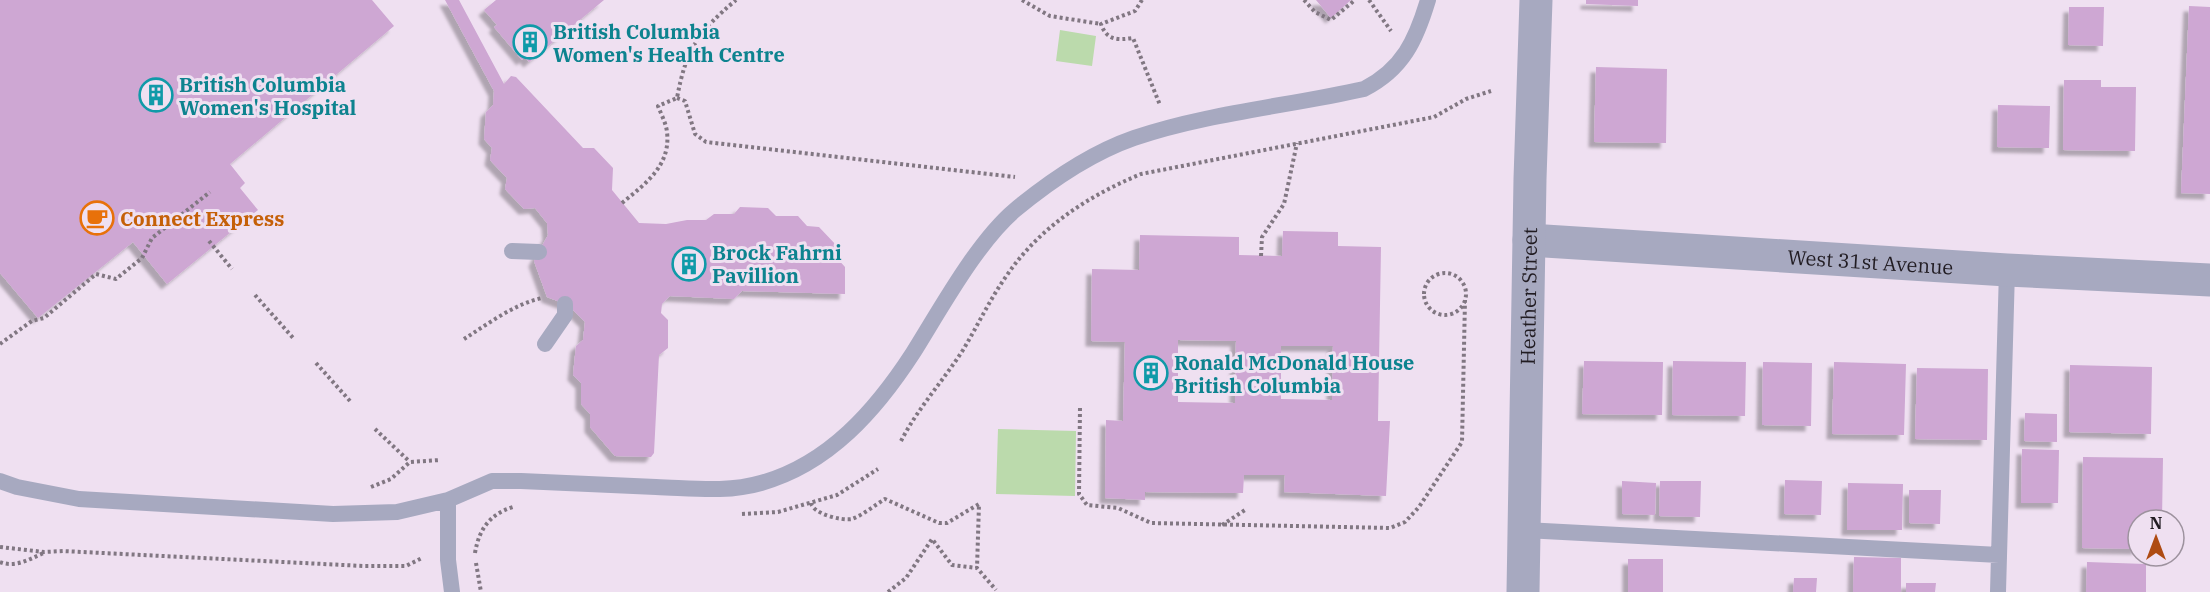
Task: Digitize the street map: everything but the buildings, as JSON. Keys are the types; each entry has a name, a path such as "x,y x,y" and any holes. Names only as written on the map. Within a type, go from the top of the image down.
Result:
{"street":[{"name":"Heather Street","path":"1523,592 1536,0"},
{"name":"West 31st Avenue","path":"1529,240 2007,270 2210,280"}],"lane":[{"path":"0,481 17,487 79,500 333,514 397,512 448,500 492,482 521,481 718,489 760,483 803,466 832,447 880,400 980,250 1012,212 1073,169 1100,153 1134,138 1169,128 1364,89 1380,81 1394,70 1404,56 1428,0"},
{"path":"512,251 539,252"},
{"path":"1998,592 2007,270"},
{"path":"545,344 565,315 566,304"},
{"path":"448,500 448,560 452,592"},
{"path":"1525,530 2000,555"}],"path":[{"path":"677,98 682,72 694,43 711,21 736,0"},
{"path":"1022,0 1050,16 1101,24 1135,11 1142,0"},
{"path":"1304,0 1315,12 1331,20 1356,0"},
{"path":"1369,0 1394,34"},
{"path":"1101,24 1104,33 1118,40 1133,38 1169,128"},
{"path":"901,441 910,424 963,350 1008,273 1037,239 1064,216 1112,186 1140,174 1434,117 1466,99 1491,91"},
{"path":"622,203 657,173 667,151 667,131 658,106 677,98 685,101 695,134 705,142 1017,177 1030,199"},
{"path":"1262,256 1262,237 1284,204 1297,143"},
{"path":"0,344 32,321 44,318 96,274 116,279 142,258 152,238 210,192"},
{"path":"209,241 232,269"},
{"path":"1080,408 1079,494 1087,505 1118,508 1151,523 1390,528 1405,522 1419,507 1462,442 1466,291 1463,282 1448,272 1439,273 1426,285 1424,293 1426,303 1432,311 1442,315 1452,314 1461,308 1465,300"},
{"path":"255,295 294,339"},
{"path":"464,339 511,310 532,300 547,297"},
{"path":"316,363 350,401"},
{"path":"375,429 410,462"},
{"path":"367,489 391,479 410,462 440,460"},
{"path":"811,503 812,508 819,513 849,520 885,499 939,523 947,523 979,504 976,568"},
{"path":"1221,525 1245,510"},
{"path":"481,592 474,556 481,530 497,513"},
{"path":"888,592 906,578 932,539 952,565 976,568 996,590"},
{"path":"0,547 45,552 363,566 406,566 422,558"},
{"path":"0,562 6,565 18,565 45,552"}],"green space":[{"path":"1060,30 1096,36 1092,66 1056,61"},
{"path":"998,429 1076,431 1075,496 996,494"}],"place":[{"name":"British Columbia Women's Health Centre","path":"530,42"},
{"name":"British Columbia Women's Hospital","path":"156,95"},
{"name":"Connect Express","path":"97,218"},
{"name":"Brock Fahrni Pavillion","path":"689,264"},
{"name":"Ronald McDonald House British Columbia","path":"1151,373"}]}
